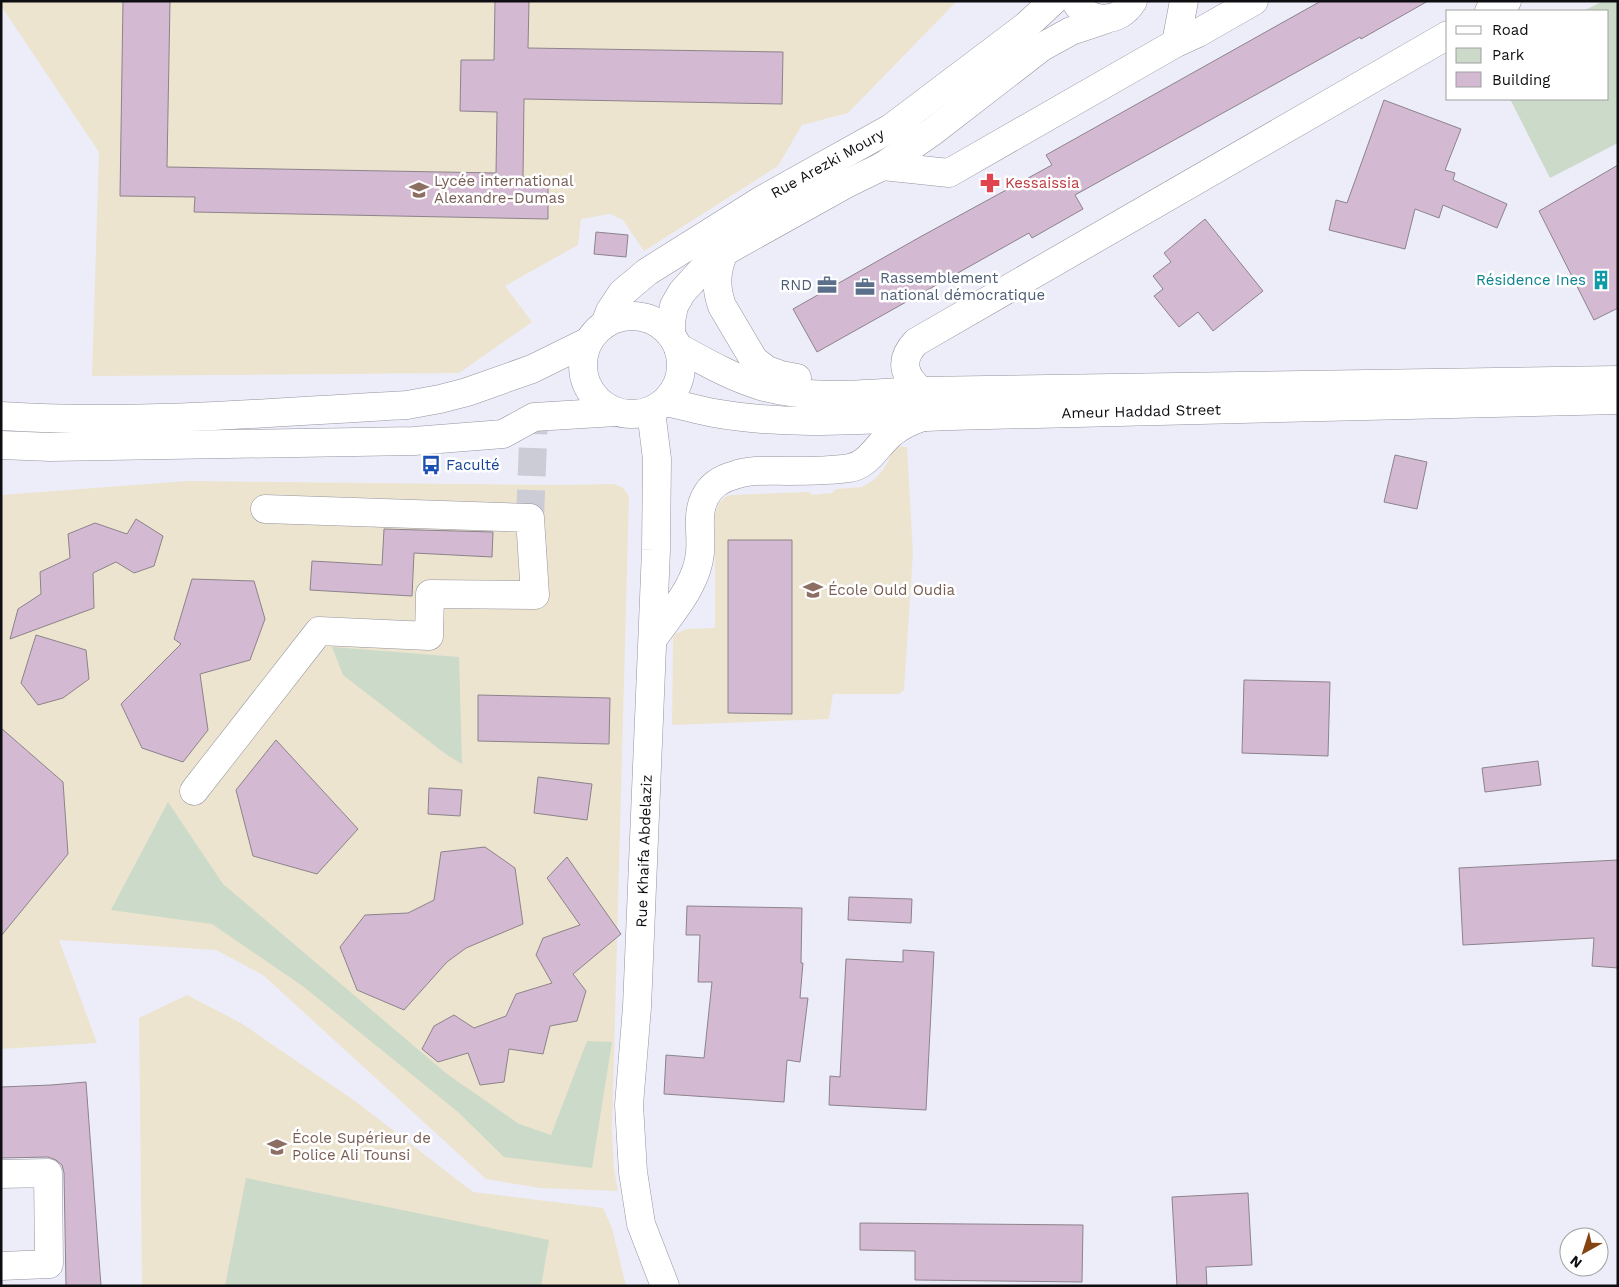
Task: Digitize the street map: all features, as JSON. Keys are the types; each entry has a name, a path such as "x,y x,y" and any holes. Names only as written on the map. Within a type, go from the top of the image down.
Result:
{"main road":[{"name":"Rue Arezki Moury","path":"597,332 617,300 647,272 760,201 891,128 1026,26 1053,1"},
{"path":"1075,1 1086,14 1104,20"},
{"name":"Rue Arezki Moury","path":"675,341 674,306 682,292 702,270 724,252 846,184 883,166 932,132 1042,47 1071,32 1122,14 1133,1"},
{"path":"1176,43 1184,1"},
{"path":"883,166 950,173 1176,43 1198,33 1254,1"},
{"path":"1491,10 1507,1"},
{"path":"922,404 905,368 905,359 909,349 916,342 1446,36"},
{"path":"724,252 718,265 716,279 719,297 754,360 767,370 781,375 922,404"},
{"path":"1,416 57,420 202,416 407,405 467,392 532,369 597,332 616,318 628,316 640,316 663,326 675,341 682,366 677,386 658,406 634,414 616,412 534,418 503,434 414,441 50,447 1,445"},
{"path":"597,332 583,362 586,383 598,401 616,412"},
{"name":"Ameur Haddad Street","path":"675,341 740,379 762,386 785,391 845,394 922,404 1618,400"},
{"name":"Ameur Haddad Street","path":"658,406 758,418 844,420 922,404 1618,380"},
{"path":"653,639 694,576 700,552 699,521 706,496 712,487 721,480 737,474 767,471 827,471 852,468 862,463 922,404"},
{"name":"Rue Khaifa Abdelaziz","path":"658,406 653,639 637,1007 629,1105 632,1172 641,1224 661,1284"},
{"path":"194,791 319,631 429,636 430,594 535,595 530,518 265,509"},
{"path":"1,1174 48,1173 49,1264 1,1266"}],"shaded area":[{"name":"Lycée international Alexandre-Dumas","path":"1,1 957,1 848,113 802,125 778,166 644,251 623,220 610,214 581,219 578,245 505,286 532,322 459,373 92,376 99,152 1,6"},
{"name":"École Ould Oudia","path":"894,446 907,447 913,553 904,690 899,694 833,694 829,719 672,725 673,638 675,634 687,629 715,628 715,513 719,503 725,497 731,495 809,492 812,495 832,493 836,489 862,487 874,480 883,470"},
{"path":"187,481 613,484 622,487 629,496 612,1130 614,1169 618,1191 540,1188 486,1179 263,975 216,950 59,940 97,1043 1,1049 1,495"},
{"name":"École Supérieur de Police Ali Tounsi","path":"187,995 241,1023 355,1101 473,1192 603,1208 612,1228 626,1286 142,1286 139,1018"}],"green space":[{"path":"1603,1 1618,1 1618,143 1550,178 1511,100 1609,100 1609,10 1585,10"},
{"path":"332,647 459,657 462,764 447,755 343,675"},
{"path":"168,802 223,884 447,1074 519,1124 551,1135 587,1041 612,1042 592,1168 504,1157 458,1112 304,987 212,924 111,910"},
{"path":"246,1178 549,1240 541,1286 225,1286"}],"building":[{"path":"123,1 170,1 167,167 496,173 497,112 460,111 461,60 494,60 495,1 529,1 528,48 783,52 782,104 524,99 523,177 548,177 548,219 194,212 195,197 120,196"},
{"path":"1321,1 1428,1 1075,195 1083,209 1032,238 1029,233 817,352 793,309 1052,165 1046,155"},
{"path":"1384,100 1461,129 1445,170 1455,173 1453,180 1507,204 1497,228 1443,205 1439,218 1415,209 1405,249 1329,230 1336,200 1347,203"},
{"path":"1618,165 1618,308 1594,320 1539,211"},
{"path":"1205,219 1263,291 1213,331 1198,312 1179,327 1154,296 1163,289 1153,276 1171,262 1164,253"},
{"path":"596,232 628,235 626,257 594,254"},
{"path":"1395,455 1427,462 1417,509 1384,502"},
{"path":"136,519 163,536 154,566 134,573 116,562 93,573 94,608 10,639 18,609 41,594 40,572 70,558 68,534 95,523 127,534"},
{"path":"384,529 493,532 492,557 414,553 412,596 310,590 312,561 382,565"},
{"path":"728,540 792,540 792,714 728,713"},
{"path":"192,579 254,581 265,619 250,660 200,674 208,730 183,762 142,748 121,704 181,644 174,639"},
{"path":"36,635 86,650 89,679 63,698 38,705 21,683"},
{"path":"1244,680 1330,682 1328,756 1242,753"},
{"path":"478,695 610,698 609,744 478,741"},
{"path":"1,728 63,782 68,854 1,936"},
{"path":"276,740 358,829 317,874 253,856 236,790"},
{"path":"1538,761 1541,785 1485,792 1482,768"},
{"path":"538,777 592,784 587,820 534,813"},
{"path":"429,788 462,790 460,816 428,814"},
{"path":"485,847 515,868 523,924 466,948 447,962 404,1010 357,990 340,947 365,915 408,913 434,900 441,852"},
{"path":"567,857 621,934 573,974 586,991 577,1021 550,1026 543,1054 509,1049 504,1082 480,1085 468,1053 438,1062 422,1049 434,1026 454,1015 474,1028 506,1016 516,994 552,983 536,955 543,938 580,925 547,878"},
{"path":"1618,860 1618,968 1592,966 1594,938 1463,945 1459,868"},
{"path":"849,897 912,899 911,923 848,920"},
{"path":"687,906 802,908 801,963 803,963 800,998 808,998 800,1062 787,1060 784,1102 664,1094 666,1055 704,1058 712,982 698,982 700,935 686,935"},
{"path":"903,950 934,952 926,1110 829,1105 830,1076 840,1077 846,959 903,962"},
{"path":"86,1082 101,1286 66,1286 64,1173 62,1165 48,1157 1,1158 1,1087"},
{"path":"1248,1193 1252,1265 1206,1267 1207,1286 1177,1286 1172,1197"},
{"path":"860,1223 1083,1225 1082,1282 915,1280 915,1251 860,1250"}],"tunnel":[{"path":"530,518 534,417"}],"place":[{"name":"Kessaissia","path":"990,183"},
{"name":"Lycée international Alexandre-Dumas","path":"419,190"},
{"name":"Résidence Ines","path":"1601,280"},
{"name":"RND","path":"827,285"},
{"name":"Rassemblement national démocratique","path":"865,287"},
{"name":"Faculté","path":"431,465"},
{"name":"École Ould Oudia","path":"813,590"},
{"name":"École Supérieur de Police Ali Tounsi","path":"277,1147"}]}
